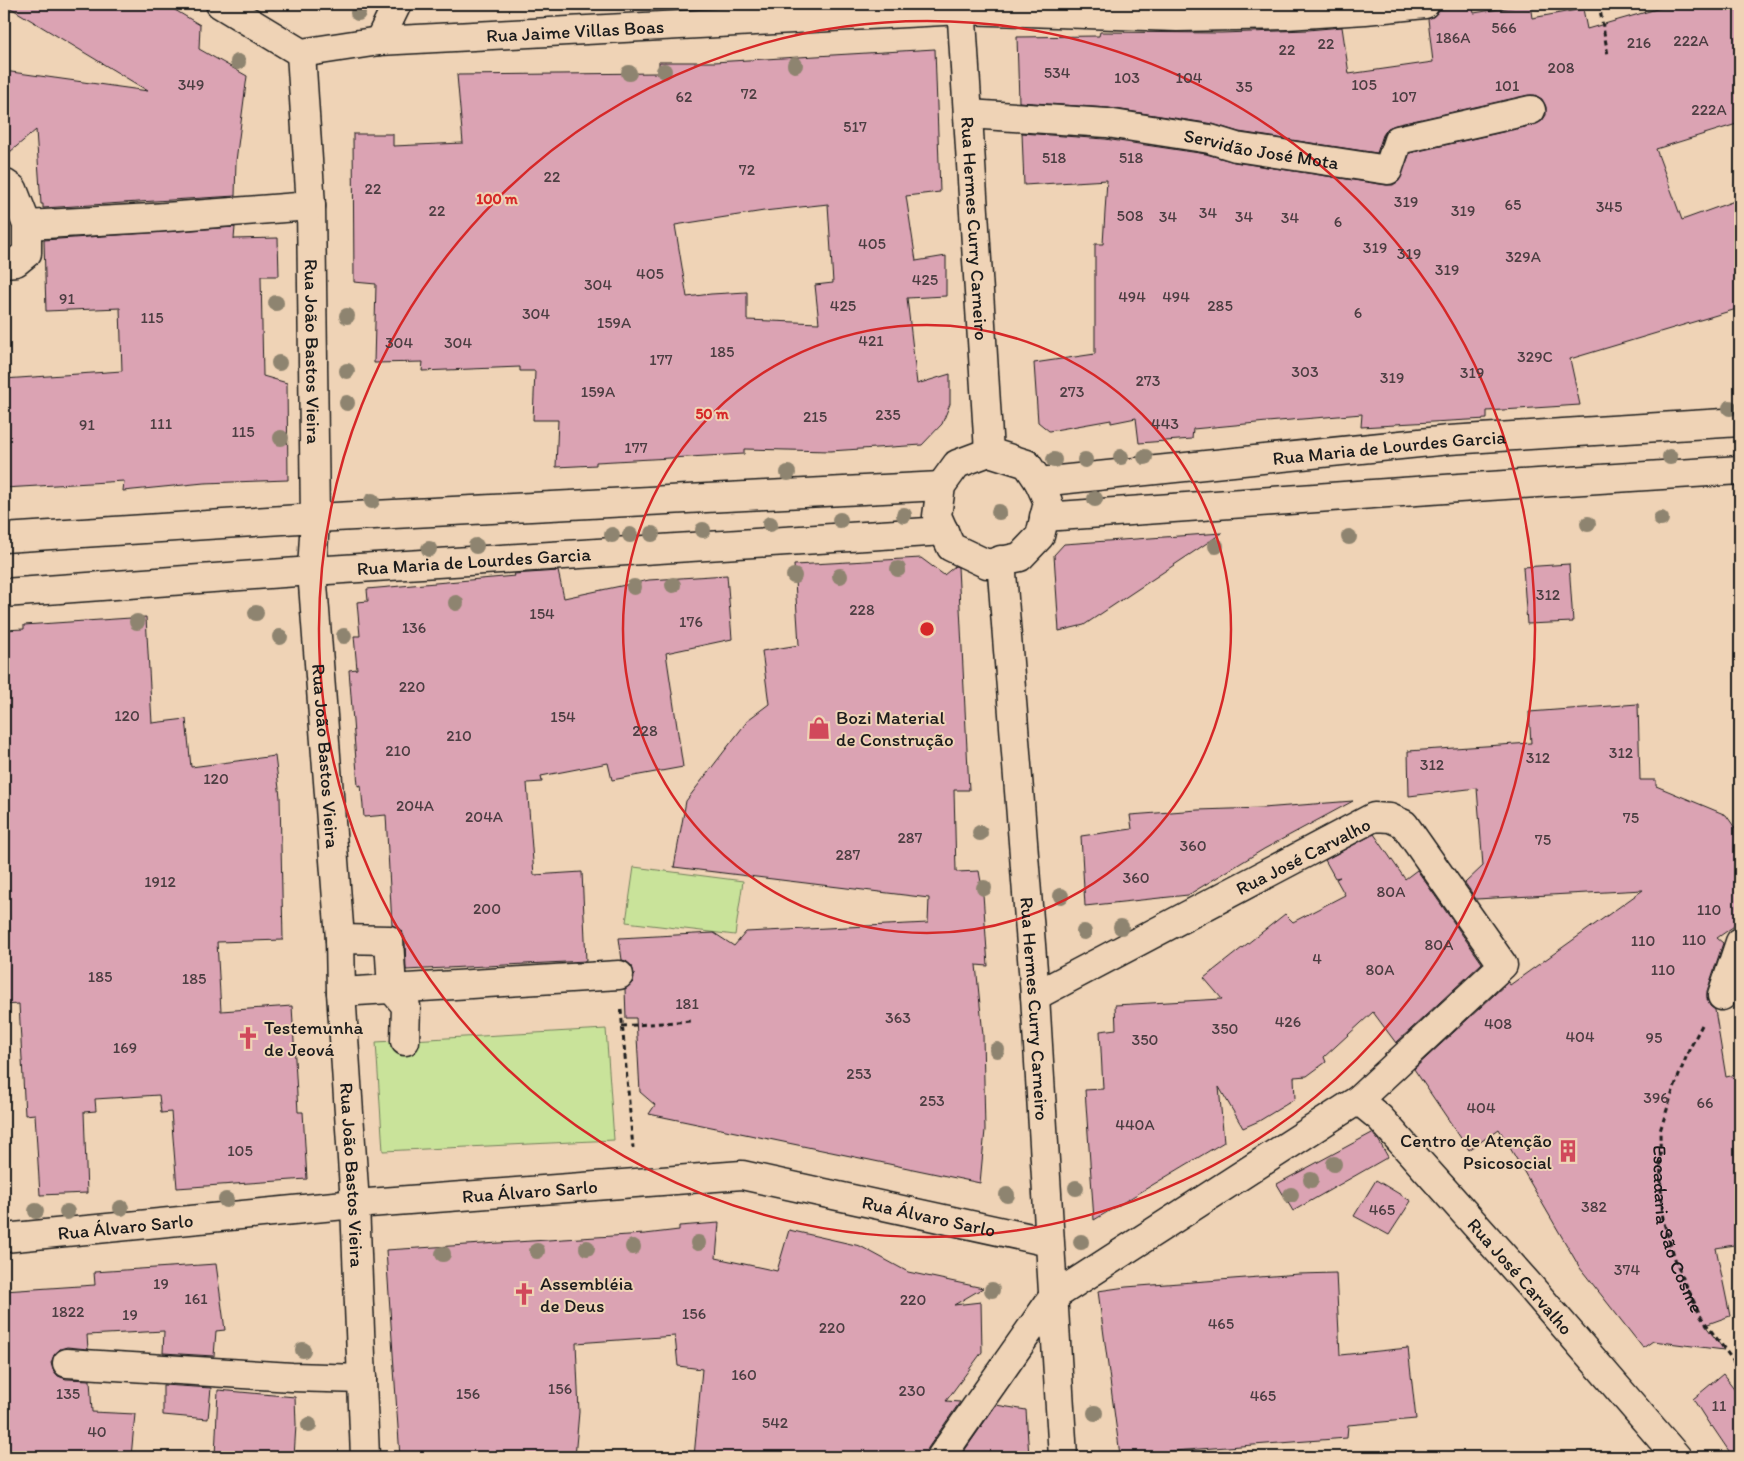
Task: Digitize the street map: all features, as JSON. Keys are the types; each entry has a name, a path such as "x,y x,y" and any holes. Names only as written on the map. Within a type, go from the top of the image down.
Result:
{"street":[{"path":"220,4 301,53"},
{"path":"379,41 397,4"},
{"name":"Rua Jaime Villas Boas","path":"301,53 379,41 962,7 1177,17 1296,14 1425,4"},
{"name":"Rua Hermes Curry Carneiro","path":"962,7 989,452"},
{"name":"Rua João Bastos Vieira","path":"301,53 312,206 315,518 312,571 340,939 341,992 355,1204 365,1457"},
{"name":"Servidão José Mota","path":"968,114 1107,124 1210,139 1236,147 1388,170 1398,140 1531,110"},
{"path":"4,183 13,189 27,225 27,253 16,262 4,263"},
{"path":"27,225 208,215 312,206"},
{"name":"Rua Maria de Lourdes Garcia","path":"1039,482 1449,440 1740,422"},
{"path":"989,452 1027,464 1039,482 1048,502 1040,536 1020,557 987,564 951,546 937,516 941,486 957,464 989,452"},
{"path":"1044,517 1449,488 1740,470"},
{"path":"4,538 315,518 941,486"},
{"name":"Rua Maria de Lourdes Garcia","path":"4,593 312,571 944,531"},
{"name":"Rua Hermes Curry Carneiro","path":"1002,560 1035,996 1063,1457"},
{"name":"Rua José Carvalho","path":"1035,996 1374,817 1390,818 1404,824 1503,965 1358,1100 1053,1297"},
{"path":"340,939 389,940 392,989 406,1006 405,1041"},
{"path":"1722,996 1740,942"},
{"path":"341,992 619,975"},
{"name":"Rua José Carvalho","path":"1358,1100 1380,1118 1529,1285 1676,1457"},
{"name":"Rua Álvaro Sarlo","path":"4,1238 355,1204 742,1175 1049,1242"},
{"path":"941,1457 1053,1297"},
{"path":"67,1364 292,1378 362,1379"}],"path":[{"path":"1599,4 1608,55"},
{"path":"619,975 637,1183"},
{"name":"Escadaria São Cosme","path":"1722,996 1710,1011 1689,1050 1667,1107 1660,1131 1661,1187 1663,1220 1677,1265 1701,1317 1740,1370"},
{"path":"622,1026 690,1021"}],"green space":[{"path":"634,867 743,881 735,935 626,922"},
{"path":"606,1029 614,1140 383,1151 376,1042"}],"building":[{"path":"4,4 165,4 200,25 199,49 247,76 236,161 235,196 43,208 43,204 41,204 36,130 4,157 4,71 148,91"},
{"path":"1530,4 1532,18 1583,9 1587,29 1674,4 1740,4 1740,123 1656,149 1682,220 1740,199 1740,308 1570,359 1580,405 1487,411 1487,419 1361,427 1362,414 1267,422 1193,429 1192,439 1139,443 1136,418 1111,423 1111,420 1049,431 1038,422 1034,363 1095,354 1095,244 1103,244 1107,180 1024,185 1022,133 1105,139 1206,154 1234,162 1393,185 1399,181 1410,153 1534,125 1542,121 1546,115 1546,107 1542,99 1535,95 1528,95 1395,125 1388,128 1383,135 1377,153 1239,132 1213,124 1109,108 1019,102 1017,37 1099,36 1100,32 1221,33 1342,27 1349,74 1433,62 1428,19 1434,16 1439,9 1472,5 1474,13"},
{"path":"935,49 940,192 906,196 916,261 946,256 946,296 907,298 917,384 950,374 950,404 942,424 922,445 830,451 744,449 744,454 596,462 596,465 556,467 558,420 533,420 535,371 520,371 520,367 422,371 423,362 374,363 376,284 354,282 353,134 393,134 393,146 463,143 457,75 659,73 659,62 714,62","holes":["828,204 833,283 815,285 819,323 747,320 747,292 687,297 675,225 764,211"]},
{"path":"235,227 234,239 278,238 279,276 261,276 263,376 287,383 288,480 204,483 123,491 124,481 4,488 4,379 122,371 120,308 46,311 44,240"},
{"path":"1222,533 1084,625 1059,631 1054,555 1064,544"},
{"path":"921,558 944,575 955,566 958,567 969,790 954,790 956,872 979,871 983,894 988,966 976,965 983,1035 985,1130 980,1183 649,1114 655,1105 640,1092 636,1018 626,1018 625,989 633,982 634,974 632,966 622,960 619,938 714,933 734,946 746,932 928,923 929,898 674,867 686,801 749,719 769,704 762,651 799,645 794,565"},
{"path":"1569,564 1573,622 1527,624 1523,567"},
{"path":"558,571 564,598 649,580 727,575 732,639 666,653 683,767 612,780 608,763 541,776 542,782 527,783 534,875 582,872 586,961 406,970 405,939 402,932 392,925 386,815 364,817 361,785 358,786 349,670 357,669 354,636 360,636 357,602 368,601 367,589"},
{"path":"146,617 152,723 186,719 191,767 275,756 280,797 283,940 217,942 221,1011 292,1006 298,1112 303,1112 307,1179 177,1188 171,1112 161,1113 159,1095 95,1099 96,1111 84,1112 87,1193 40,1195 35,1114 25,1115 19,1004 4,1005 4,630 24,629 24,625"},
{"path":"1638,704 1640,780 1656,780 1656,786 1726,815 1740,835 1740,922 1717,938 1723,943 1707,991 1707,999 1710,1006 1715,1010 1726,1077 1740,1074 1740,1244 1716,1248 1730,1316 1705,1325 1724,1350 1653,1341 1643,1348 1580,1268 1499,1129 1469,1150 1414,1069 1508,982 1510,985 1643,890 1476,899 1465,883 1483,866 1477,788 1409,796 1408,751 1531,743 1529,712"},
{"path":"1353,801 1264,849 1188,895 1085,906 1081,836 1132,829 1130,815"},
{"path":"1374,834 1405,879 1417,870 1482,963 1396,1043 1373,1012 1324,1057 1326,1062 1307,1076 1294,1077 1295,1099 1259,1121 1243,1128 1219,1087 1224,1142 1094,1220 1085,1090 1103,1089 1100,1031 1116,1029 1115,1005 1222,999 1204,978 1285,914 1293,922 1345,895 1336,879 1340,877 1335,878 1325,860"},
{"path":"1372,1133 1388,1157 1293,1211 1277,1184"},
{"path":"1376,1180 1411,1201 1389,1235 1354,1216"},
{"path":"719,1223 716,1258 777,1271 789,1230 860,1246 908,1272 983,1288 954,1305 981,1302 982,1352 946,1401 960,1402 928,1448 926,1457 694,1457 702,1369 678,1366 675,1336 576,1343 579,1412 575,1457 400,1457 386,1250 645,1234 679,1230 679,1226"},
{"path":"216,1264 225,1330 216,1331 214,1356 163,1353 164,1331 87,1335 88,1349 67,1347 60,1349 54,1355 51,1363 53,1370 58,1376 66,1379 90,1380 92,1412 135,1414 131,1457 4,1457 4,1291 95,1285 94,1272"},
{"path":"1336,1273 1340,1355 1408,1348 1416,1419 1348,1425 1347,1438 1120,1455 1098,1291 1126,1287"},
{"path":"1723,1374 1740,1396 1740,1457 1733,1457 1693,1399"},
{"path":"163,1385 211,1388 208,1419 163,1415"},
{"path":"218,1390 295,1397 294,1457 215,1457"},
{"path":"996,1405 1026,1410 1029,1457 960,1457"}],"place":[{"name":"Bozi Material de Construção","path":"819,728"},
{"name":"Testemunha de Jeová","path":"248,1038"},
{"name":"Centro de Atenção Psicosocial","path":"1568,1151"},
{"name":"Assembléia de Deus","path":"524,1294"}]}
